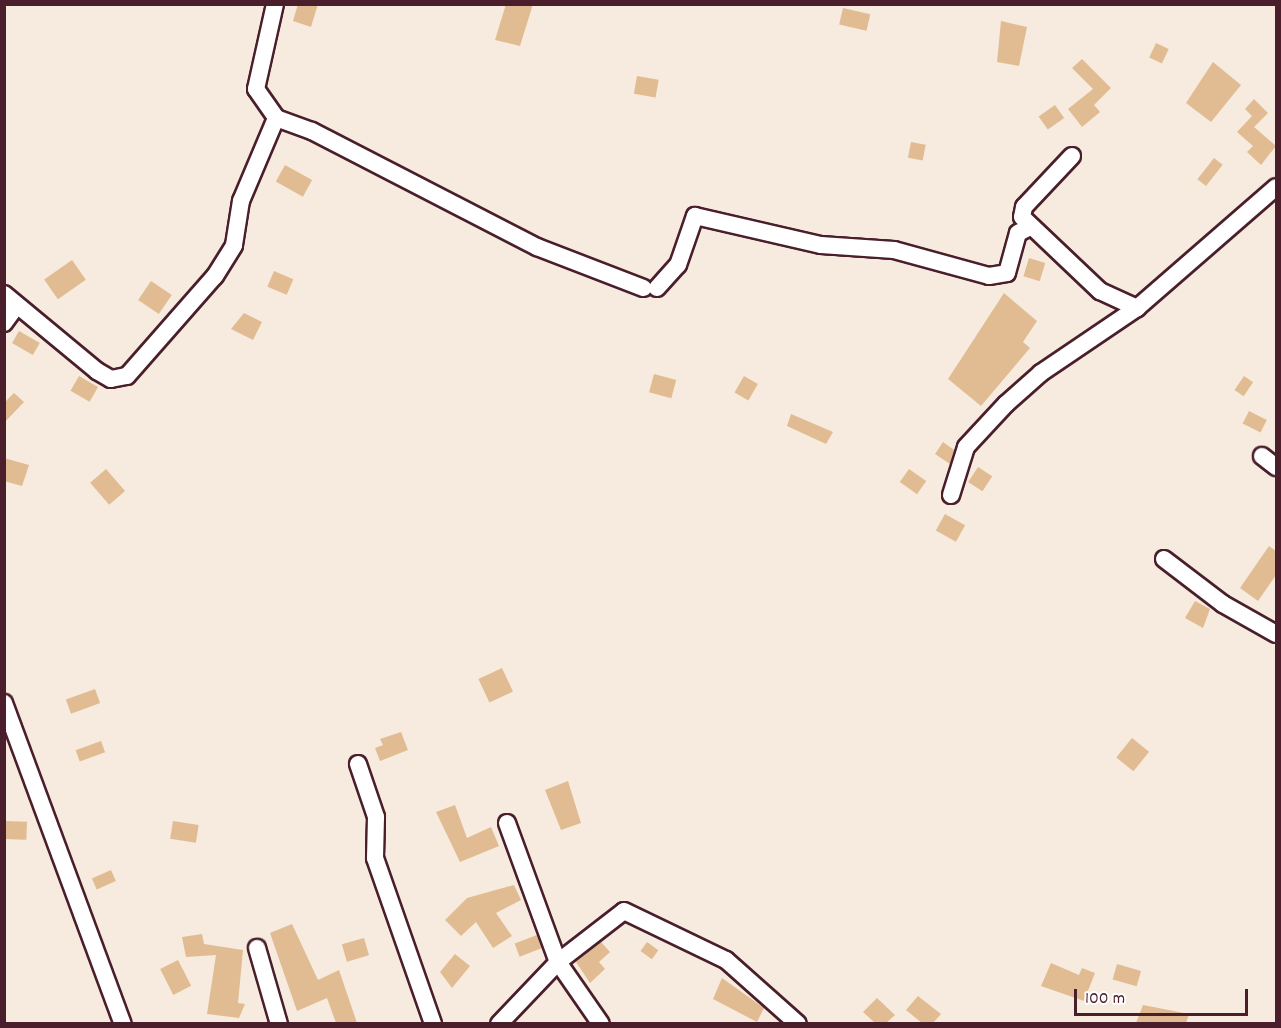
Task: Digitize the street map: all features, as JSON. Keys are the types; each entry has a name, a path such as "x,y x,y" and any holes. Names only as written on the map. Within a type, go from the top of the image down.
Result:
{"street":[{"path":"275,4 256,89 276,118 312,131 537,247 650,288 678,265 694,216 821,245 894,250 989,276 1007,273 1018,233 1028,228"},
{"path":"4,323 11,300 97,371 111,379 127,376 215,276 234,245 241,201 276,118"},
{"path":"1072,156 1024,207 1022,218 1028,228 1100,291 1137,308"},
{"path":"951,495 972,438 1041,373 1137,308 1276,187"},
{"path":"1262,456 1276,467"},
{"path":"1164,559 1223,604 1276,634"},
{"path":"4,703 123,1023"},
{"path":"358,764 376,817 375,858 433,1023"},
{"path":"507,823 558,962 601,1023"},
{"path":"499,1023 558,962 624,911 726,960 798,1023"},
{"path":"257,948 279,1023"}],"building":[{"path":"298,4 318,4 311,27 293,21"},
{"path":"506,4 533,4 520,46 495,40"},
{"path":"843,8 870,14 866,31 839,25"},
{"path":"1001,21 1027,27 1019,66 997,62"},
{"path":"1156,43 1169,49 1162,63 1149,58"},
{"path":"1082,59 1111,88 1094,105 1100,112 1082,127 1068,109 1093,89 1072,68"},
{"path":"1213,62 1241,85 1211,122 1186,103"},
{"path":"637,76 659,80 656,98 634,94"},
{"path":"1254,99 1268,113 1254,127 1276,146 1261,165 1247,152 1253,146 1237,132 1252,116 1245,109"},
{"path":"1055,105 1064,118 1048,130 1039,116"},
{"path":"911,142 926,145 923,161 908,158"},
{"path":"1214,158 1223,165 1206,186 1197,179"},
{"path":"285,165 312,180 303,197 276,182"},
{"path":"1029,258 1045,263 1040,281 1023,276"},
{"path":"72,260 86,280 58,299 44,280"},
{"path":"274,271 293,279 287,295 267,287"},
{"path":"151,281 172,295 159,314 138,300"},
{"path":"1004,293 1037,321 1023,342 1030,348 981,406 948,379"},
{"path":"244,313 262,322 253,340 231,329"},
{"path":"19,331 40,343 33,355 12,343"},
{"path":"654,374 676,380 671,398 649,392"},
{"path":"79,376 98,387 90,402 70,391"},
{"path":"744,376 758,384 748,400 734,392"},
{"path":"1244,376 1253,382 1244,396 1234,390"},
{"path":"14,393 24,402 4,423 4,403"},
{"path":"1249,411 1267,420 1260,433 1243,423"},
{"path":"791,414 833,432 826,444 787,426"},
{"path":"943,442 954,450 950,464 935,454"},
{"path":"4,458 29,465 22,486 4,481"},
{"path":"978,467 992,476 982,491 968,482"},
{"path":"106,469 125,491 109,505 90,483"},
{"path":"909,469 926,481 917,494 900,482"},
{"path":"945,514 965,525 956,542 936,531"},
{"path":"1269,546 1276,551 1276,575 1258,601 1240,588"},
{"path":"1195,601 1210,609 1203,628 1185,618"},
{"path":"502,668 513,692 489,703 478,679"},
{"path":"95,689 100,703 71,714 66,700"},
{"path":"401,732 408,750 380,761 375,748 383,745 380,739"},
{"path":"1132,738 1149,752 1133,771 1116,757"},
{"path":"101,741 105,752 80,762 76,750"},
{"path":"568,781 581,823 561,830 545,790"},
{"path":"455,805 467,838 491,827 499,846 460,862 436,812"},
{"path":"4,821 27,822 26,840 4,839"},
{"path":"173,821 199,825 196,843 170,839"},
{"path":"111,870 116,881 97,890 92,879"},
{"path":"514,885 521,900 496,913 512,936 493,948 476,922 461,936 445,920 467,898"},
{"path":"292,924 318,980 339,970 357,1023 336,1023 327,998 297,1011 270,933"},
{"path":"202,934 204,944 243,950 238,1003 245,1004 239,1018 207,1014 216,955 186,957 182,937"},
{"path":"537,935 542,948 520,957 515,944"},
{"path":"364,938 369,955 347,962 342,944"},
{"path":"601,942 610,952 599,962 605,969 590,983 576,962"},
{"path":"647,942 658,950 652,959 641,951"},
{"path":"455,954 470,966 452,988 440,972"},
{"path":"178,960 191,986 173,995 160,969"},
{"path":"1051,963 1079,975 1082,968 1095,973 1084,1001 1041,986"},
{"path":"1117,964 1141,971 1137,986 1113,979"},
{"path":"722,978 764,1008 757,1022 713,999"},
{"path":"918,996 941,1014 933,1023 922,1023 906,1010"},
{"path":"877,998 895,1015 886,1023 875,1023 863,1012"},
{"path":"1143,1005 1189,1014 1186,1023 1136,1023"}]}
